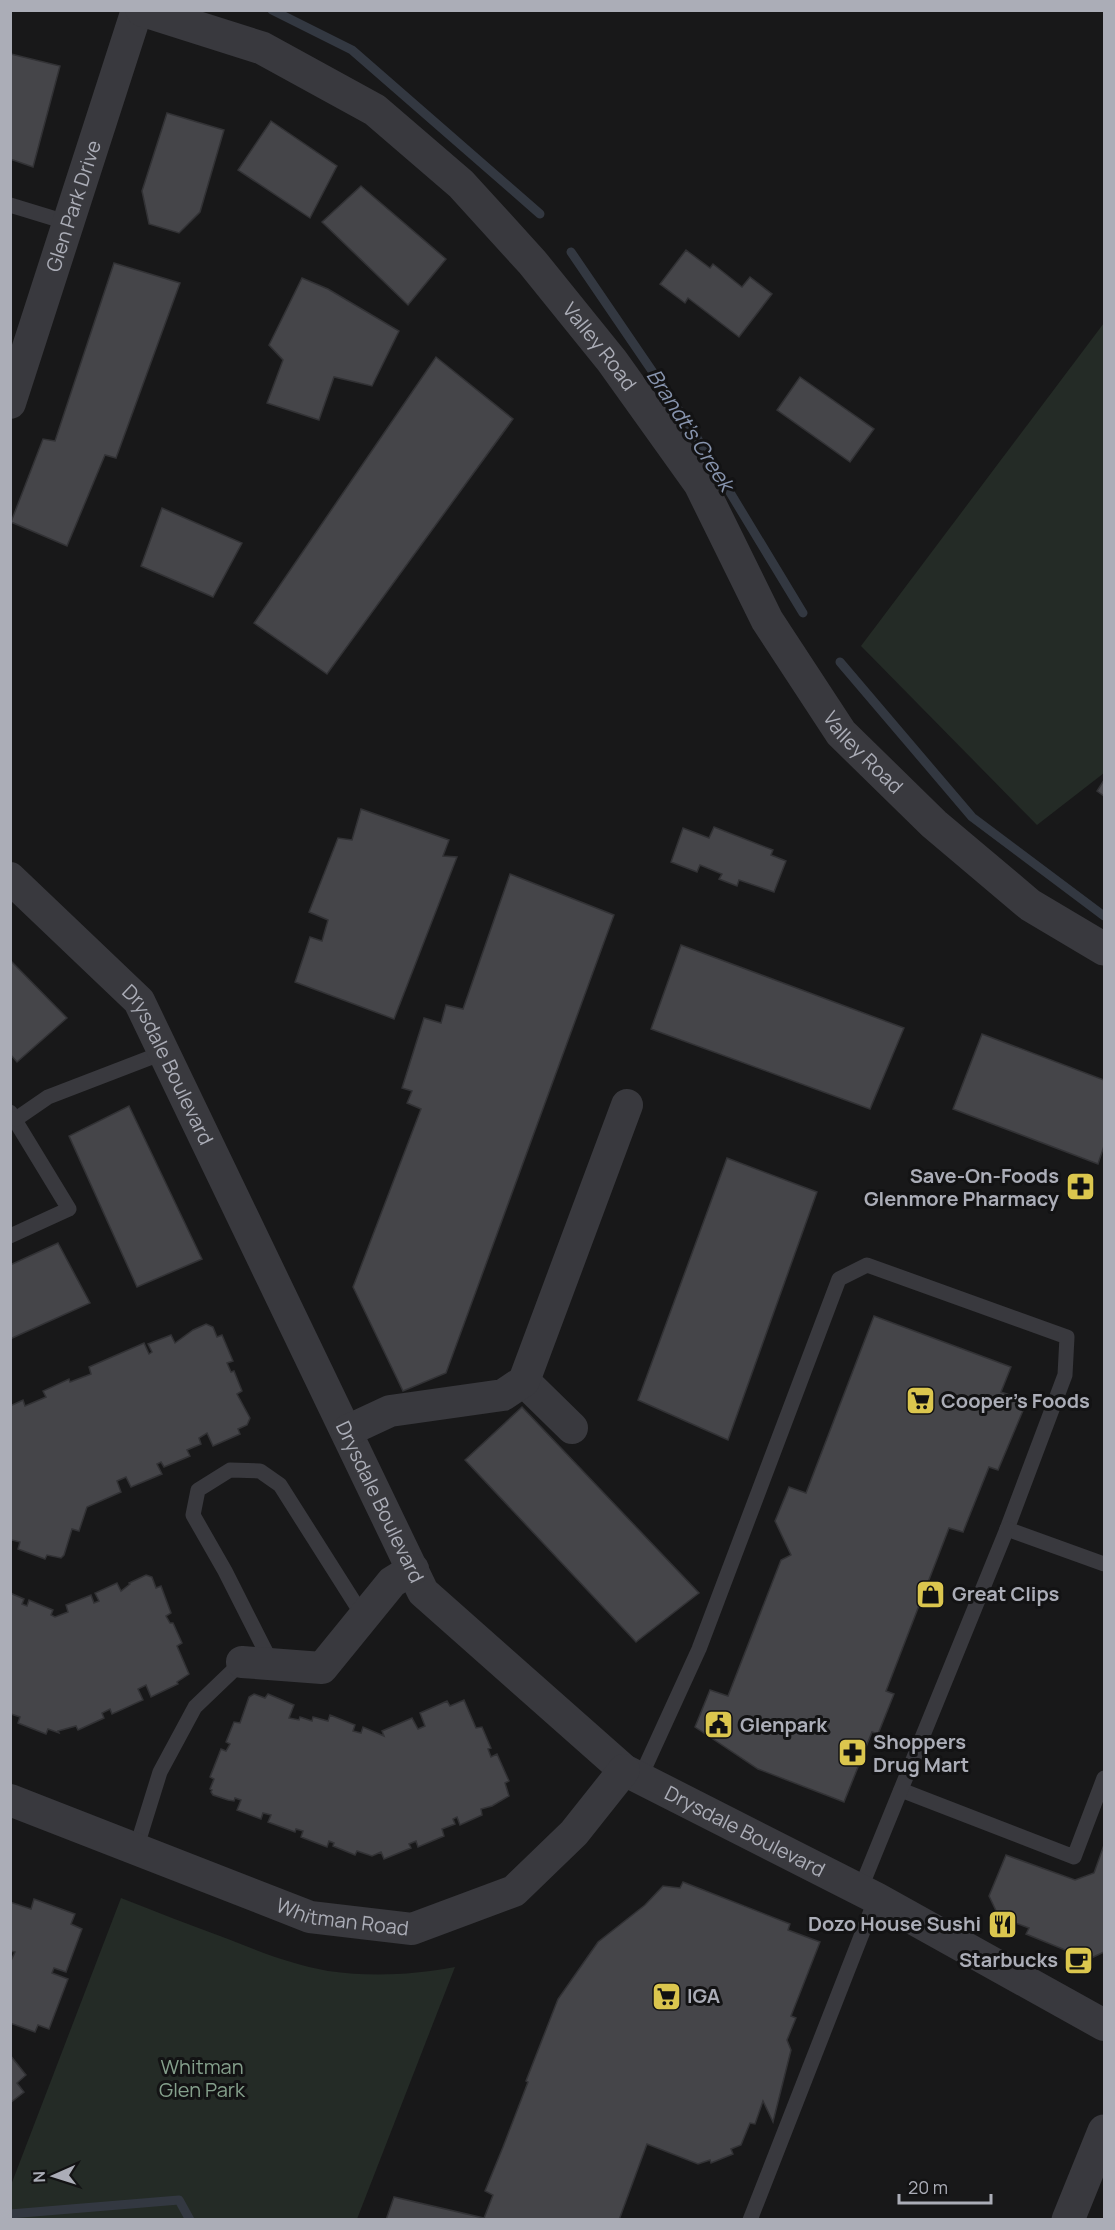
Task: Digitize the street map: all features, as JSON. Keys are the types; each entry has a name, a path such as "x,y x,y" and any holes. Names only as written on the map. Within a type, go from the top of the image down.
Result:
{"street":[{"name":"Glen Park Drive","path":"10,403 137,10"},
{"name":"Valley Road","path":"142,10 262,48 375,110 461,184 532,262 612,361 700,484 767,620 841,733 934,824 1030,905 1104,949"},
{"name":"Drysdale Boulevard","path":"10,878 139,1001 423,1592 632,1774 868,1894 1104,2025"},
{"path":"347,1431 390,1411 503,1395 524,1381 627,1105"},
{"path":"524,1381 572,1428"},
{"path":"257,1663 322,1668 392,1582 412,1569"},
{"name":"Whitman Road","path":"14,1810 136,1849 310,1917 412,1929 514,1891 632,1774"},
{"path":"1068,2220 1104,2132"}],"lane":[{"path":"10,205 69,223"},
{"path":"10,1236 69,1209 13,1115 48,1096 165,1052"},
{"path":"632,1774 699,1649 838,1279 867,1265 1067,1337 1065,1375 1007,1528 901,1790 868,1894 750,2220"},
{"path":"136,1849 160,1772 195,1707 257,1663 225,1571 193,1515 198,1490 230,1470 261,1471 280,1485 363,1616"},
{"path":"1007,1528 1104,1564"},
{"path":"901,1790 1074,1857 1104,1778"}],"green space":[{"path":"1104,323 1104,773 1037,825 861,646"},
{"name":"Whitman Glen Park","path":"121,1898 289,1962 328,1971 376,1974 423,1972 455,1967 357,2219 11,2219 11,2185"}],"building":[{"path":"11,54 60,66 33,167 10,159"},
{"path":"167,113 224,130 200,212 179,233 149,224 142,191"},
{"path":"271,121 337,166 310,218 238,170"},
{"path":"361,186 446,259 408,305 322,222"},
{"path":"686,250 710,268 713,264 742,287 750,277 772,294 739,337 688,298 685,303 660,284"},
{"path":"114,263 180,283 116,458 105,455 67,546 11,522 43,439 55,441"},
{"path":"302,278 328,289 399,331 372,386 334,377 319,420 267,403 283,360 269,345"},
{"path":"436,357 513,419 327,674 254,623"},
{"path":"800,377 874,429 850,462 777,410"},
{"path":"162,508 242,543 213,597 141,566"},
{"path":"1104,780 1104,796 1097,791"},
{"path":"361,809 449,840 443,856 457,857 394,1019 295,982 310,937 322,941 328,920 309,912 338,838 352,840"},
{"path":"714,827 773,850 771,855 786,861 774,892 739,880 737,886 719,879 722,874 700,865 697,872 671,862 683,828 709,838"},
{"path":"510,874 614,915 446,1373 403,1391 353,1287 421,1109 407,1103 412,1091 402,1088 424,1018 441,1023 446,1005 463,1009"},
{"path":"681,945 904,1028 870,1109 651,1029"},
{"path":"10,960 67,1018 17,1062 10,1054"},
{"path":"982,1034 1104,1080 1104,1146 1098,1164 953,1109"},
{"path":"129,1106 202,1259 137,1287 69,1136"},
{"path":"727,1158 817,1192 728,1440 638,1400"},
{"path":"58,1243 90,1303 10,1339 10,1265"},
{"path":"874,1316 1011,1367 1001,1392 1027,1401 998,1470 989,1467 963,1532 949,1528 886,1691 894,1694 878,1734 872,1732 844,1802 758,1769 695,1727 710,1690 728,1696 781,1560 791,1555 775,1521 789,1487 806,1493"},
{"path":"206,1324 213,1327 217,1337 222,1335 233,1361 227,1363 231,1372 234,1371 242,1391 237,1394 250,1418 247,1425 238,1429 240,1434 213,1446 207,1433 199,1438 201,1444 187,1450 190,1456 164,1467 161,1462 157,1464 162,1474 131,1487 126,1477 117,1481 121,1492 87,1507 79,1531 72,1529 61,1558 47,1555 45,1559 18,1549 20,1542 12,1540 10,1542 10,1406 23,1400 25,1406 46,1397 43,1391 69,1379 70,1382 91,1374 89,1367 144,1343 149,1354 152,1352 148,1344 171,1335 175,1343"},
{"path":"522,1407 699,1593 636,1642 465,1460"},
{"path":"146,1575 152,1577 156,1588 161,1586 171,1613 166,1616 170,1623 173,1623 182,1643 177,1646 189,1674 177,1682 178,1684 151,1697 146,1685 138,1689 143,1700 112,1714 110,1709 102,1713 104,1718 78,1730 76,1726 58,1731 59,1733 48,1729 46,1734 18,1723 20,1717 11,1714 10,1716 10,1593 24,1599 22,1604 27,1606 29,1600 53,1610 51,1615 55,1617 68,1612 66,1605 91,1595 94,1603 99,1601 95,1593 117,1583 121,1591 129,1583"},
{"path":"254,1694 265,1698 268,1694 294,1705 289,1718 299,1720 300,1717 312,1721 313,1717 328,1721 330,1715 355,1725 353,1731 361,1733 363,1727 384,1736 382,1731 412,1718 418,1729 425,1726 420,1713 447,1701 450,1706 464,1700 476,1728 482,1727 491,1748 488,1749 491,1757 497,1754 509,1781 505,1783 509,1796 492,1806 481,1809 482,1815 460,1825 457,1817 453,1819 455,1824 442,1829 444,1836 418,1847 416,1841 409,1844 411,1848 384,1859 381,1852 372,1856 357,1851 355,1855 333,1846 334,1843 329,1841 327,1847 301,1837 303,1831 296,1829 295,1832 268,1822 271,1815 263,1813 261,1819 237,1810 241,1800 235,1798 234,1801 228,1800 213,1795 210,1789 214,1779 210,1777 221,1749 226,1751 230,1744 226,1742 234,1722 240,1723 249,1697"},
{"path":"1104,1845 1104,1952 1083,1962 1080,1956 1026,1934 1029,1928 999,1917 989,1896 1006,1855 1075,1880 1094,1873"},
{"path":"683,1882 790,1924 788,1930 820,1942 791,2016 796,2018 787,2040 791,2050 773,2122 763,2101 755,2124 750,2123 741,2145 731,2149 733,2154 711,2163 710,2160 698,2164 647,2144 619,2220 386,2220 394,2197 484,2218 493,2195 485,2191 558,1999 598,1942 645,1905 663,1886 680,1888"},
{"path":"34,1899 75,1914 71,1924 82,1929 66,1972 54,1968 52,1973 68,1979 49,2029 38,2025 35,2032 10,2023 10,1963 15,1952 10,1951 10,1902 31,1909"},
{"path":"10,2055 26,2075 17,2083 24,2092 10,2103"}],"waterway":[{"name":"Brandt's Creek","path":"272,10 352,50 540,214"},
{"name":"Brandt's Creek","path":"571,252 691,428 803,613"},
{"name":"Brandt's Creek","path":"840,662 972,817 1104,916"},
{"name":"Brandt's Creek","path":"10,2214 179,2200 190,2220"}],"place":[{"name":"Save-On-Foods Glenmore Pharmacy","path":"1080,1187"},
{"name":"Cooper's Foods","path":"920,1401"},
{"name":"Great Clips","path":"931,1594"},
{"name":"Glenpark","path":"719,1725"},
{"name":"Shoppers Drug Mart","path":"852,1753"},
{"name":"Dozo House Sushi","path":"1002,1924"},
{"name":"Starbucks","path":"1079,1960"},
{"name":"IGA","path":"666,1996"}]}
